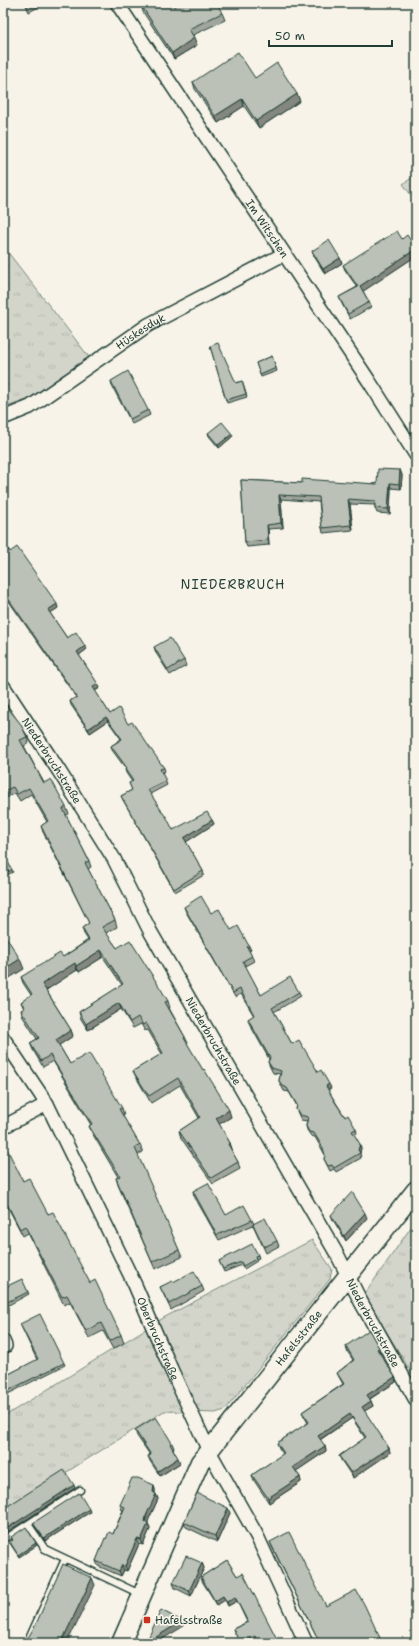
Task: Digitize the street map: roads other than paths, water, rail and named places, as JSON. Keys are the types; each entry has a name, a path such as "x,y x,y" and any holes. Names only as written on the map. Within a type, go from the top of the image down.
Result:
{"main road":[{"name":"Hafelsstraße","path":"121,1643 200,1462 416,1190"}],"street":[{"name":"Im Witschen","path":"117,3 369,381 416,455"},
{"name":"Hüskesdyk","path":"3,418 30,408 148,325 284,254"},
{"name":"Niederbruchstraße","path":"3,686 60,771 114,859 150,931 338,1256 416,1400"},
{"name":"Oberbruchstraße","path":"3,1038 47,1104 135,1285 170,1369 209,1451 257,1536 306,1643"},
{"path":"3,1127 47,1104"}],"lane":[{"path":"8,1537 80,1490"},
{"path":"28,1524 46,1549 142,1594"},
{"path":"27,1643 65,1558"}],"place":[{"name":"Hafelsstraße","path":"147,1620"}],"district":[{"name":"NIEDERBRUCH","path":"233,584"}]}
